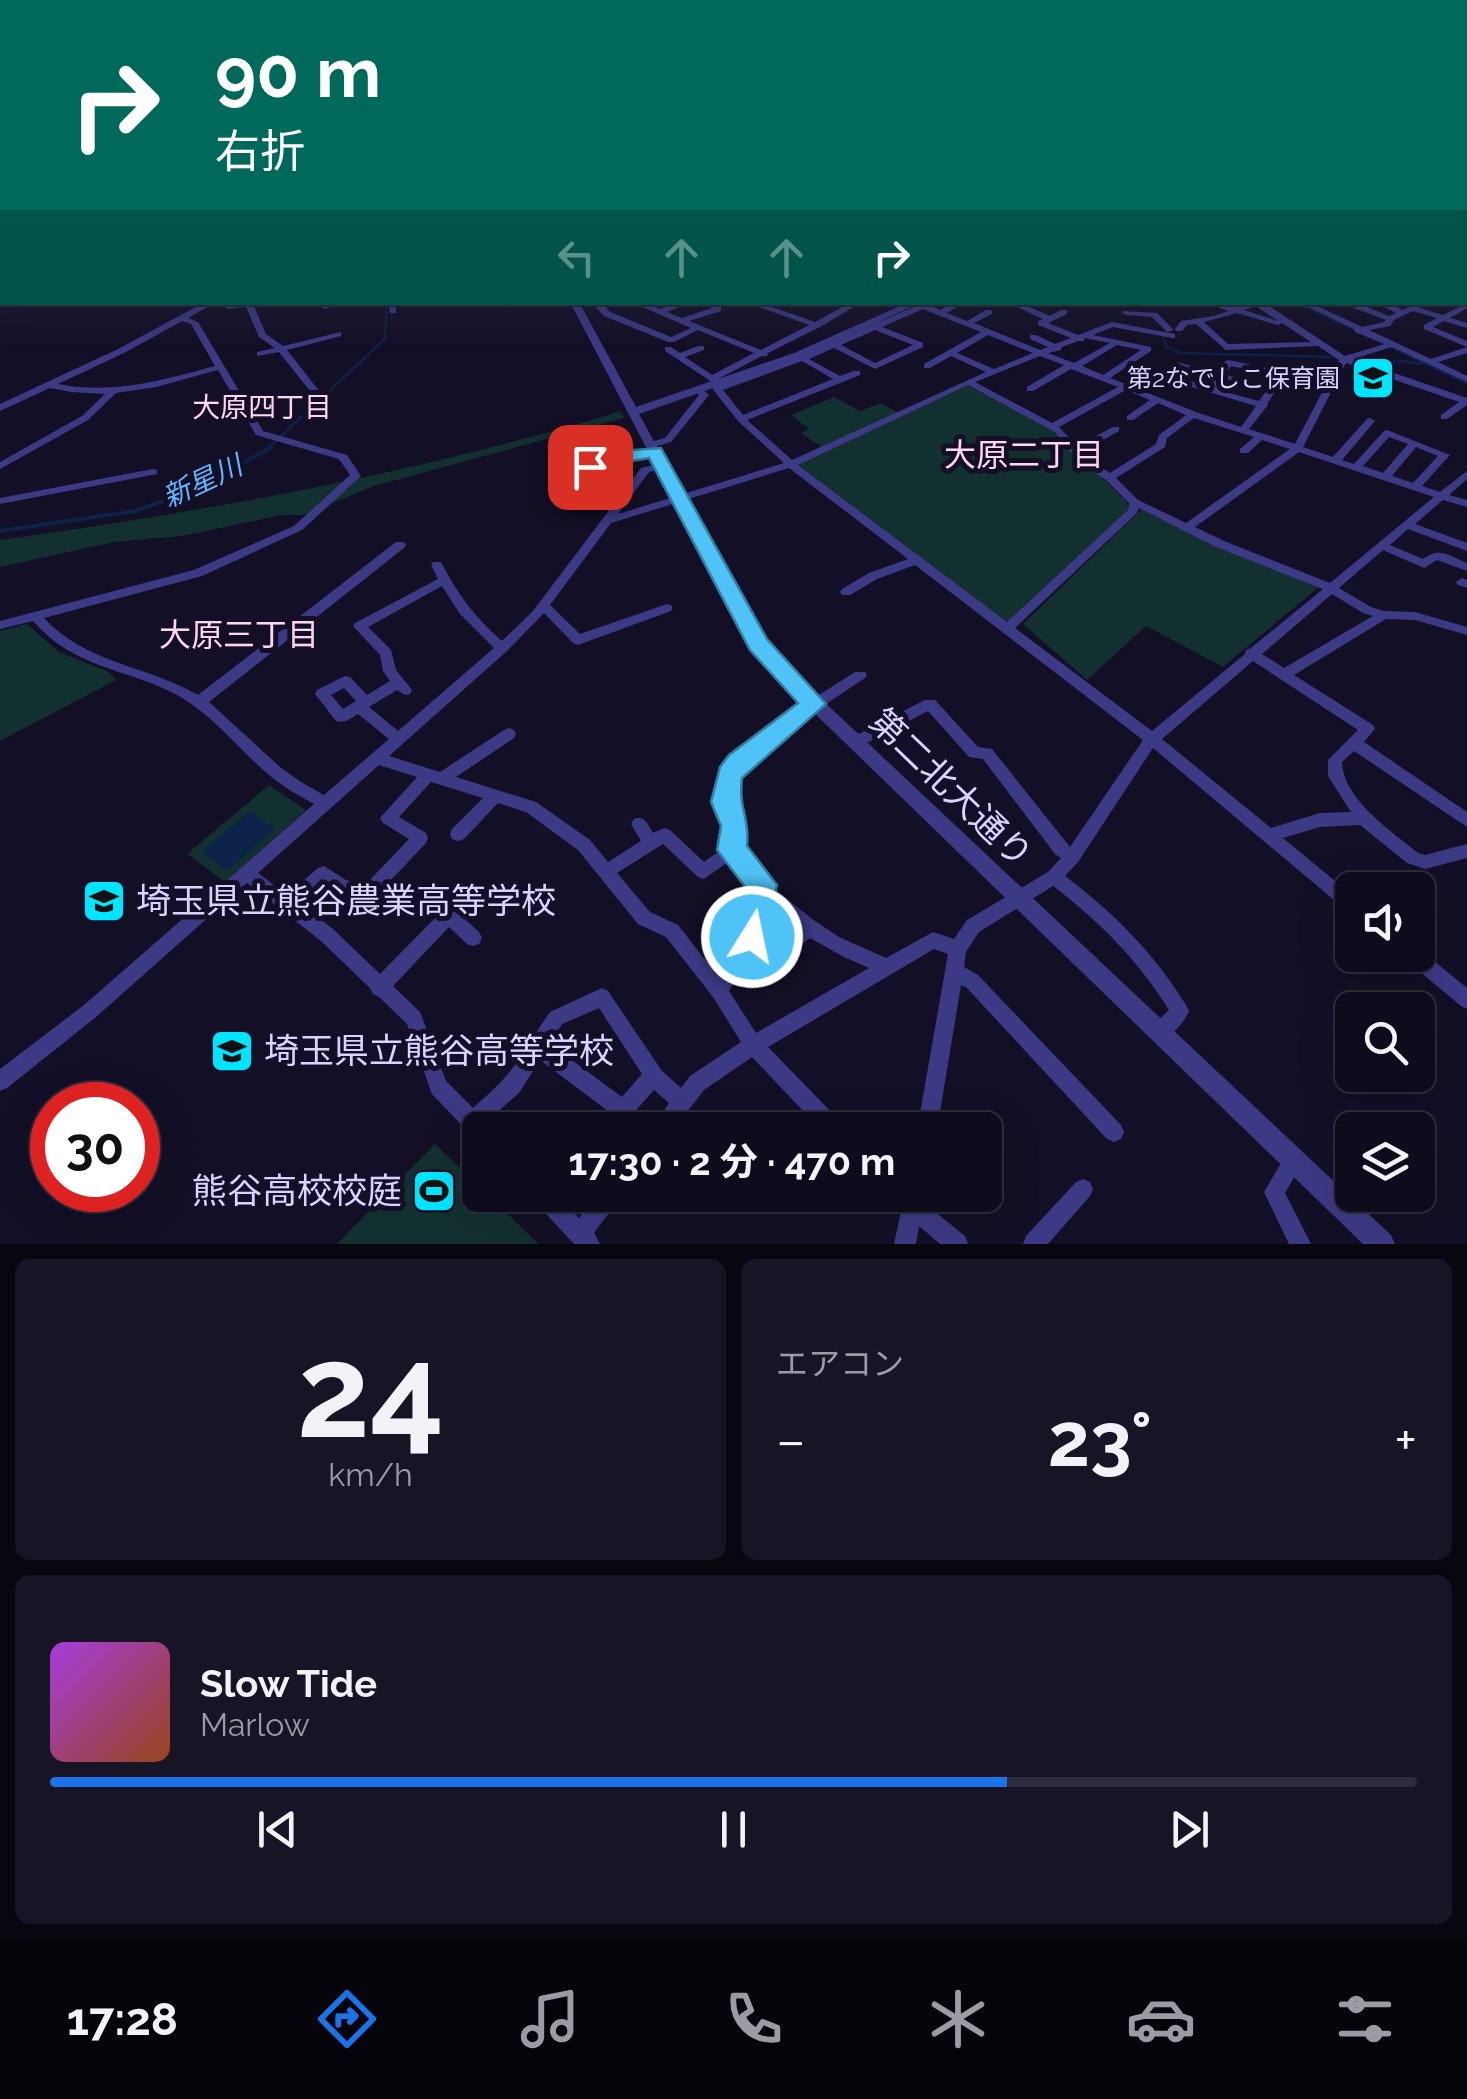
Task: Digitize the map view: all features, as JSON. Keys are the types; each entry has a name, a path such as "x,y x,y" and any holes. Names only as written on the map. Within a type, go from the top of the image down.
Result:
{"street":[{"path":"0,408 203,305"},
{"path":"249,305 262,335 281,348 319,398"},
{"name":"第二北大通り","path":"576,305 759,644 854,743 1382,1244"},
{"path":"599,305 607,314 672,340 698,328"},
{"path":"642,305 764,354"},
{"path":"659,312 680,305"},
{"path":"681,321 718,309 712,305"},
{"path":"758,305 817,325"},
{"path":"715,387 764,354 853,305"},
{"path":"633,412 800,357 915,305"},
{"path":"920,305 1193,414 1467,504"},
{"path":"940,313 955,305"},
{"path":"1017,305 1048,318"},
{"path":"1216,305 1285,325"},
{"path":"609,520 792,464 968,382 1112,324 1174,332 1184,323 1252,305"},
{"path":"1260,305 1285,325 1344,359 1467,402"},
{"path":"1308,305 1387,346 1467,379"},
{"path":"1386,305 1404,312"},
{"path":"1358,330 1374,328 1421,305"},
{"path":"1425,305 1467,326"},
{"path":"1467,305 1427,327 1467,347"},
{"path":"1357,306 1390,319"},
{"path":"966,324 990,312"},
{"path":"1064,312 1042,323 1084,338 1148,350 1102,379"},
{"path":"1126,313 1154,315 1174,332"},
{"path":"0,625 198,573 298,528 356,476 342,457 259,433 194,322 183,318"},
{"path":"1349,318 1374,328"},
{"path":"1268,346 1253,330 1270,320"},
{"path":"1198,321 1226,347 1316,344"},
{"path":"833,344 875,366 920,345 873,326"},
{"path":"927,366 988,332"},
{"path":"260,354 338,334"},
{"path":"1032,337 1058,348"},
{"path":"1008,406 1113,345"},
{"path":"1187,528 1298,448 1344,359 1387,346"},
{"path":"1428,362 1467,347"},
{"path":"680,356 701,348"},
{"path":"668,349 712,378 800,357 840,380"},
{"path":"950,353 994,372"},
{"path":"1176,364 1222,376 1272,389 1278,388 1284,374 1228,363 1222,376 1214,391"},
{"path":"49,385 78,392 138,390 220,367"},
{"path":"741,420 857,373"},
{"path":"1052,428 1129,390 1154,373 1263,405"},
{"path":"968,382 1052,428 1134,502 1328,587 1384,616 1415,616 1467,631"},
{"path":"715,387 741,420 792,464 1152,739 1335,891"},
{"path":"1243,431 1272,389"},
{"path":"1420,401 1434,389"},
{"path":"0,1081 90,1011 502,648 543,605 609,520 704,395 700,390"},
{"path":"0,466 85,418 112,392"},
{"path":"1130,418 1156,400"},
{"path":"1444,417 1467,402"},
{"path":"1110,478 1161,445 1162,438 1193,414"},
{"path":"1335,460 1370,421"},
{"path":"1076,451 1116,429"},
{"path":"1356,468 1388,434 1445,455 1415,487"},
{"path":"561,452 596,437 632,456 656,454"},
{"path":"1244,451 1260,437"},
{"path":"1385,477 1414,444"},
{"path":"590,467 622,451"},
{"path":"0,500 154,472"},
{"path":"930,1112 958,949 974,926 1054,877 1072,857 1152,739 1328,587 1467,474"},
{"path":"1008,628 1133,512 1134,502"},
{"path":"1406,524 1467,547"},
{"path":"199,702 400,545"},
{"path":"1381,545 1424,564 1436,554 1467,567"},
{"path":"846,592 873,576 916,560"},
{"path":"437,565 444,582 475,625 502,648"},
{"path":"400,740 362,704 402,686 390,671 386,653 359,626 384,613 391,604 444,582"},
{"path":"543,605 578,640 667,608"},
{"path":"36,616 64,646 164,684 199,702 286,780 326,804"},
{"path":"1285,674 1384,616"},
{"path":"1251,653 1368,730 1336,760 1334,776 1363,818 1414,858 1425,862 1467,851"},
{"path":"608,870 664,834 704,872 732,850 735,826 725,802 729,775 738,763 814,704 860,676"},
{"path":"854,743 930,704 974,753 987,753 1061,849 1072,857"},
{"path":"287,905 324,873 342,886 369,892 420,838 388,818 433,778 509,734"},
{"path":"1354,742 1467,820"},
{"path":"378,759 530,807 584,844 644,918 672,931 719,991 753,1045 818,1112"},
{"path":"458,834 495,796"},
{"path":"1268,836 1320,820 1363,818"},
{"path":"639,824 651,843"},
{"path":"732,850 761,887 808,930 834,946 887,967"},
{"path":"247,874 327,935 414,1018 439,1087 463,1112"},
{"path":"1054,877 1096,908 1153,966 1180,1011 1159,1033"},
{"path":"719,991 748,943 761,887"},
{"path":"433,900 473,938"},
{"path":"379,988 448,914"},
{"path":"748,943 772,958 808,930"},
{"path":"675,1112 698,1083 753,1045 932,940 958,949"},
{"path":"956,972 972,980 1114,1132"},
{"path":"1433,972 1467,1000"},
{"path":"489,1112 512,1086 556,1018 602,998 653,1076 683,1102"},
{"path":"536,1045 622,1110 653,1076"},
{"path":"1294,1160 1274,1192 1300,1244"},
{"path":"1034,1244 1084,1189"},
{"path":"558,1212 584,1239 600,1212"},
{"path":"905,1244 908,1212"},
{"path":"922,1212 957,1244"}],"green space":[{"path":"967,385 1054,430 1126,501 1130,510 1008,625 797,464"},
{"path":"834,397 860,411 881,403 899,413 823,448 801,433 809,429 791,415"},
{"path":"621,411 624,418 374,486 303,515 282,515 182,536 114,542 0,567 0,540 313,488 468,453"},
{"path":"1142,509 1320,586 1223,667 1146,626 1087,680 1023,624"},
{"path":"27,624 59,652 109,672 116,680 0,741 0,631"},
{"path":"269,785 306,810 225,882 187,854"},
{"name":"熊谷高校校庭","path":"435,1144 462,1170 462,1212 506,1212 539,1244 337,1244"}],"water":[{"path":"250,811 275,829 227,871 202,851"}],"waterway":[{"name":"新星川","path":"266,450 385,339 387,305"},
{"path":"1302,305 1467,383"},
{"path":"1163,338 1167,347 1181,353 1335,357"},
{"path":"1367,365 1402,361 1421,364"},
{"name":"新星川","path":"266,450 271,447"},
{"name":"新星川","path":"0,531 135,511 199,489 266,450"}],"place":[{"name":"第2なでしこ保育園","path":"1373,378"},
{"name":"埼玉県立熊谷農業高等学校","path":"104,901"},
{"name":"埼玉県立熊谷高等学校","path":"232,1051"},
{"name":"熊谷高校校庭","path":"434,1191"}],"district":[{"name":"大原四丁目","path":"262,407"},
{"name":"大原二丁目","path":"1024,455"},
{"name":"大原三丁目","path":"239,635"}],"route":[{"path":"590,467 622,451 632,456 654,452 759,644 814,704 738,763 729,775 725,802 735,826 732,850 762,885 752,937"}]}
